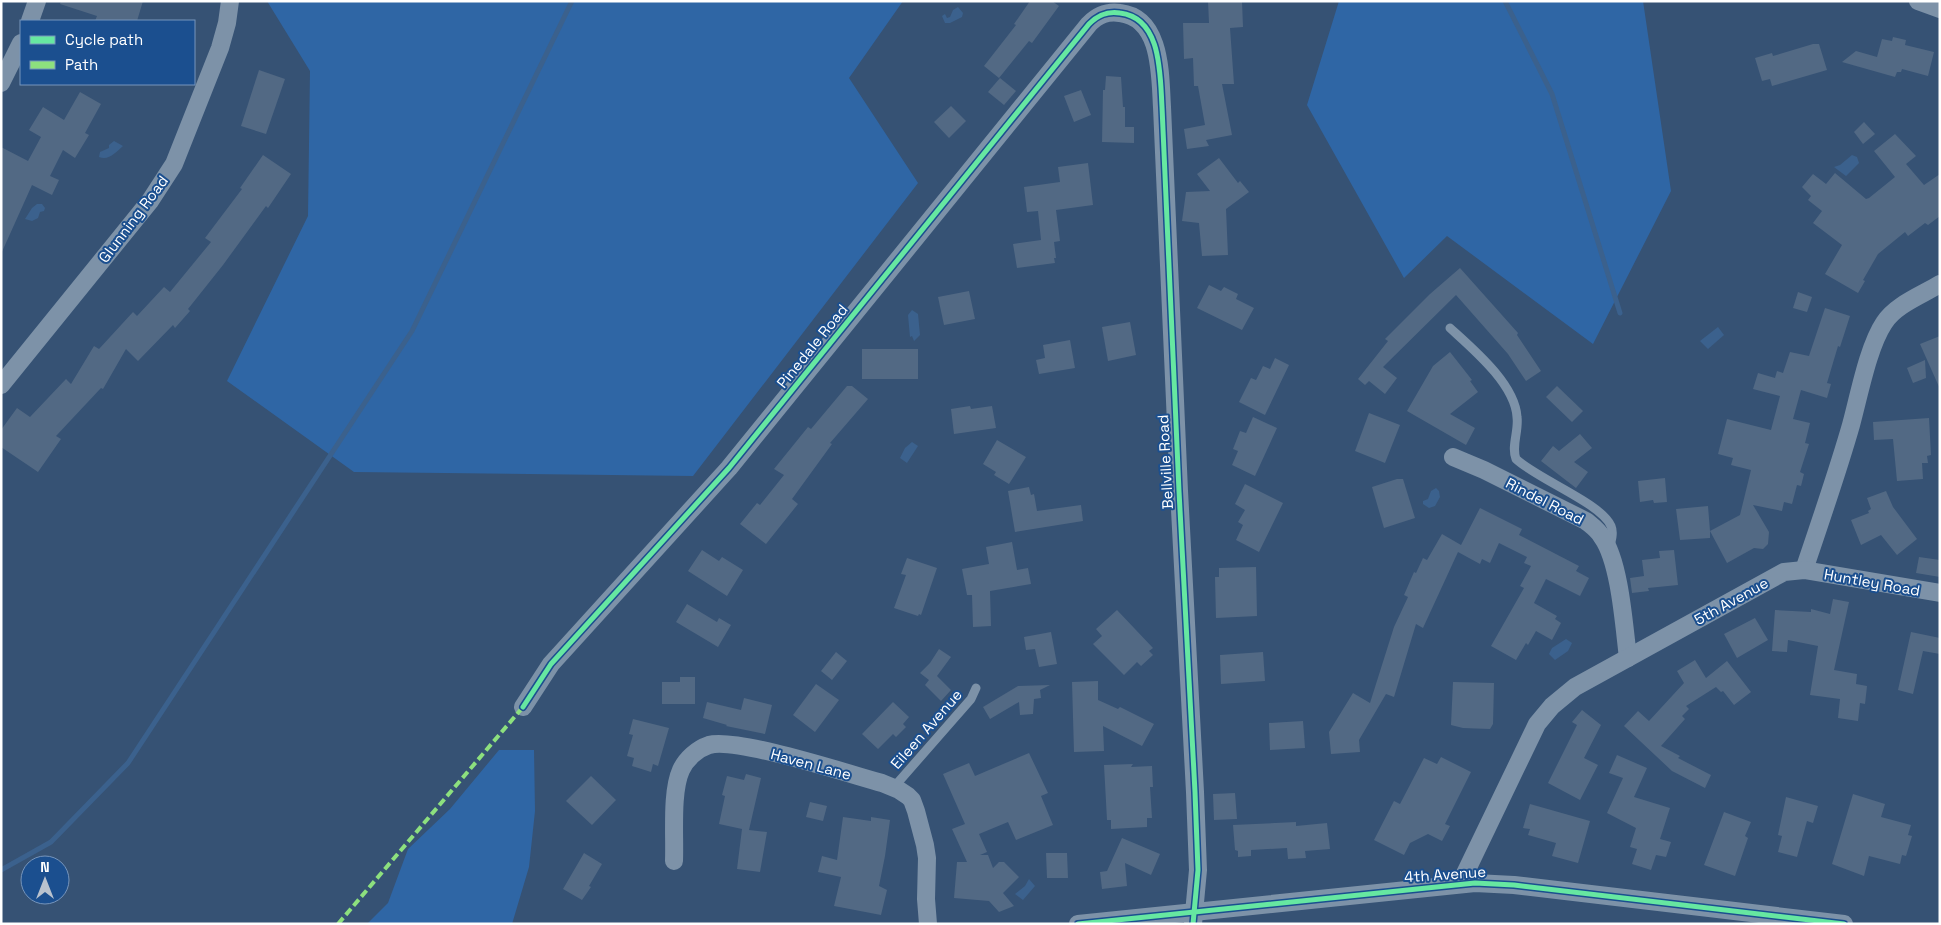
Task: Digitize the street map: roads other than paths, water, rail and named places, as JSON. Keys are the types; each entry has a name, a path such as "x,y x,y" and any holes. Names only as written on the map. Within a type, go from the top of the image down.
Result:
{"street":[{"path":"30,20 37,1"},
{"name":"Glunning Road","path":"1,385 150,201 174,164 220,48 227,23 230,1"},
{"path":"1918,1 1940,9"},
{"name":"Pinedale Road","path":"523,707 551,664 729,468 1089,24 1099,16 1129,7"},
{"name":"Bellville Road","path":"1129,7 1135,17 1147,28 1157,54 1159,74 1195,792 1198,870 1194,918"},
{"path":"1,82 20,45"},
{"path":"1804,570 1849,432 1872,351 1882,327 1890,316 1900,308 1940,284"},
{"name":"Rindel Road","path":"1453,456 1586,521 1600,534 1609,549 1616,571 1628,658"},
{"name":"Huntley Road","path":"1804,570 1940,593"},
{"name":"5th Avenue","path":"1460,884 1541,719 1561,697 1575,687 1775,577 1790,571 1804,570"},
{"name":"Haven Lane","path":"674,860 678,777 692,755 707,745 723,743 772,753 894,787 912,800 921,828 927,858 926,898 928,924"},
{"name":"4th Avenue","path":"1078,924 1194,918 1460,884 1514,885 1844,924"}],"lane":[{"path":"1450,328 1494,372 1509,392 1516,406 1518,416 1514,453 1516,459 1600,512 1608,521 1613,531 1609,549"},
{"name":"Eileen Avenue","path":"894,787 971,700 976,688"}],"waterway":[{"path":"1,870 51,842 128,763 412,331 572,1"},
{"path":"1505,1 1552,94 1620,313"}]}
